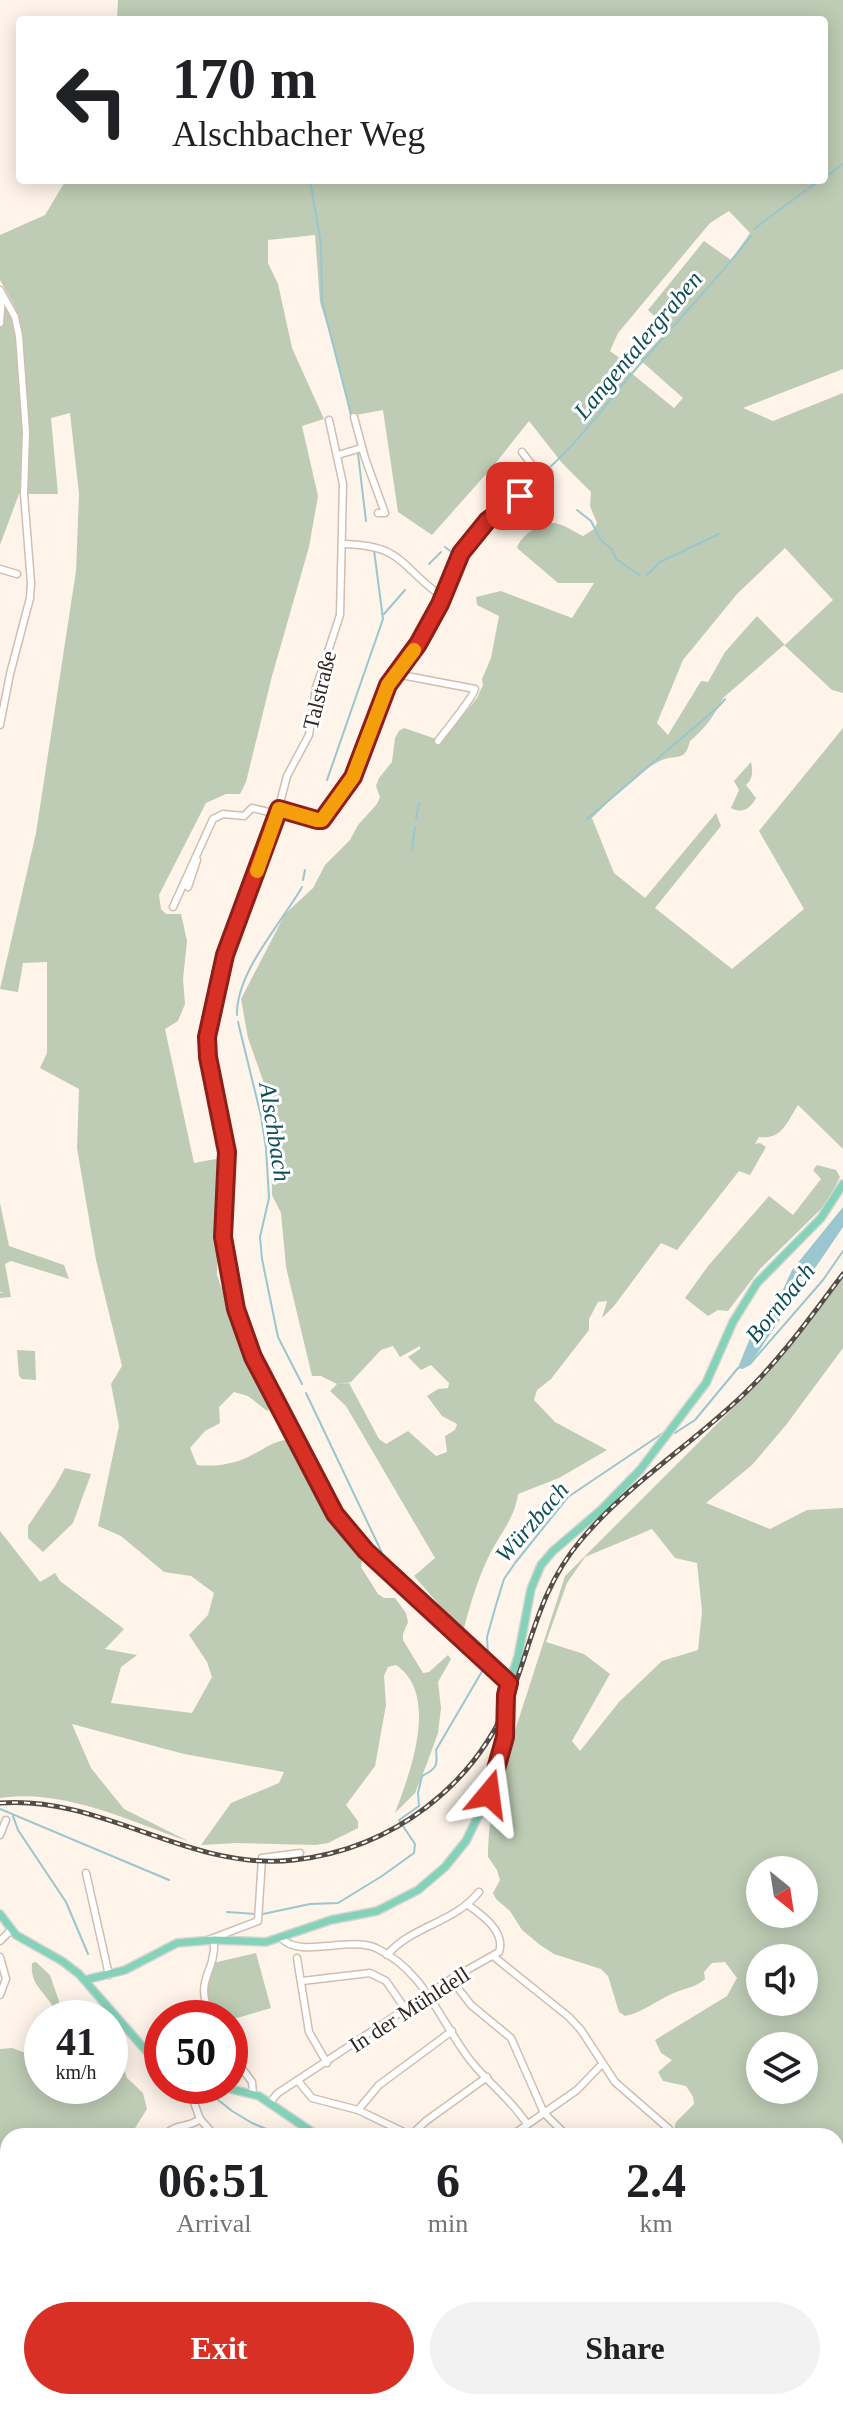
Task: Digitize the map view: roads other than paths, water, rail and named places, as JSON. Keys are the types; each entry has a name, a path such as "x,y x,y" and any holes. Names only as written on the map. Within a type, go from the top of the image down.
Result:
{"main road":[{"path":"85,1980 132,1967 177,1943 211,1940 266,1942 316,1924 386,1908 428,1882 455,1856 485,1805 498,1765 506,1727 505,1701 521,1644 531,1589 541,1565 617,1495 648,1460 706,1383 733,1322 757,1283 821,1218 843,1181"},
{"path":"0,1914 22,1940 66,1964 85,1980 144,2048"},
{"path":"91,1988 109,1975"},
{"path":"248,2093 270,2102 307,2128"}],"street":[{"path":"0,323 1,292"},
{"path":"0,725 30,598 31,575 24,494 26,432 19,336 15,317 1,292"},
{"path":"354,417 361,448 385,513 378,513"},
{"name":"Talstraße","path":"329,420 343,484 340,615 316,688 309,735 287,776 278,812 225,955 207,1037 208,1057 227,1152 223,1237 241,1328 326,1500 344,1527 366,1551 509,1683"},
{"path":"338,455 361,448"},
{"path":"522,452 542,478"},
{"path":"173,907 209,824 217,816 244,816 252,808 317,820 325,818 353,777 382,700 418,644 443,597 457,560 493,515 549,472"},
{"path":"343,544 360,544 388,552 406,563 443,597"},
{"path":"0,569 17,574"},
{"path":"396,674 475,689 474,695 438,741"},
{"path":"188,887 196,853"},
{"path":"0,1835 6,1820"},
{"path":"206,2000 202,1987 214,1955 211,1940 258,1921 262,1858 300,1853"},
{"path":"86,1873 109,1975"},
{"path":"387,1955 409,1937 454,1916 479,1892"},
{"name":"In der Mühldell","path":"270,2102 278,2093 451,1979 499,1952 501,1941 489,1921 468,1905"},
{"path":"0,1941 11,1930"},
{"path":"281,1938 293,1946 364,1945 387,1955 415,1977 430,1994 467,2055 508,2098 527,2124"},
{"path":"493,1956 569,2017 622,2088 668,2128"},
{"path":"0,1957 6,1979 0,1995"},
{"path":"297,1958 309,2032 327,2063"},
{"path":"302,1981 370,1973 386,1981 406,2010"},
{"path":"451,1979 471,2005 511,2038 544,2113 559,2128"},
{"path":"358,2110 379,2085 452,2031"},
{"path":"522,2128 577,2090 602,2064"},
{"path":"248,2077 253,2094"},
{"path":"419,2128 487,2077"},
{"path":"299,2082 312,2098 358,2110 395,2128"},
{"path":"195,2104 200,2119 208,2128"},
{"path":"173,2128 191,2125 200,2119"}],"water":[{"path":"843,1207 843,1227 750,1364 737,1370 750,1338 780,1296 792,1270"}],"waterway":[{"name":"Langentalergraben","path":"828,175 843,164"},
{"path":"311,184 321,244 322,302 352,418"},
{"name":"Langentalergraben","path":"809,188 815,184"},
{"name":"Langentalergraben","path":"754,229 806,190"},
{"name":"Langentalergraben","path":"547,470 580,436 751,236"},
{"path":"358,454 366,521"},
{"name":"Langentalergraben","path":"445,547 453,553 457,552 496,509"},
{"path":"577,510 591,521 616,559 639,575"},
{"path":"647,575 660,562 719,534"},
{"name":"Alschbach","path":"327,780 383,619 374,550"},
{"name":"Langentalergraben","path":"429,564 441,552"},
{"name":"Langentalergraben","path":"384,614 405,590"},
{"path":"719,706 725,699"},
{"path":"587,819 718,707"},
{"path":"416,819 419,803"},
{"path":"412,850 415,827"},
{"name":"Alschbach","path":"303,880 305,870"},
{"name":"Alschbach","path":"237,1015 244,982 252,965 302,887"},
{"name":"Alschbach","path":"238,1022 266,1148 269,1198 260,1237 262,1259 278,1337 302,1384"},
{"name":"Bornbach","path":"742,1368 750,1364 823,1280 843,1251"},
{"name":"Würzbach","path":"675,1433 695,1420 738,1368"},
{"name":"Alschbach","path":"306,1393 383,1555 419,1591"},
{"name":"Würzbach","path":"263,1914 310,1904 338,1903 414,1853 415,1844 399,1820 419,1806 422,1776 435,1766 436,1750 484,1668 488,1656 487,1637 504,1579 568,1497 663,1433"},
{"name":"Alschbach","path":"412,1599 459,1642"},
{"name":"Würzbach","path":"0,1809 169,1880"},
{"path":"13,1816 18,1830 66,1902 88,1954"},
{"name":"Würzbach","path":"227,1912 256,1914"},
{"path":"223,2104 264,2128"}],"railway":[{"path":"0,1803 38,1804 75,1810 182,1845 256,1861 294,1860 330,1853 397,1827 453,1784 477,1757 512,1693 547,1594 581,1540 618,1501 757,1381 843,1274"}]}
